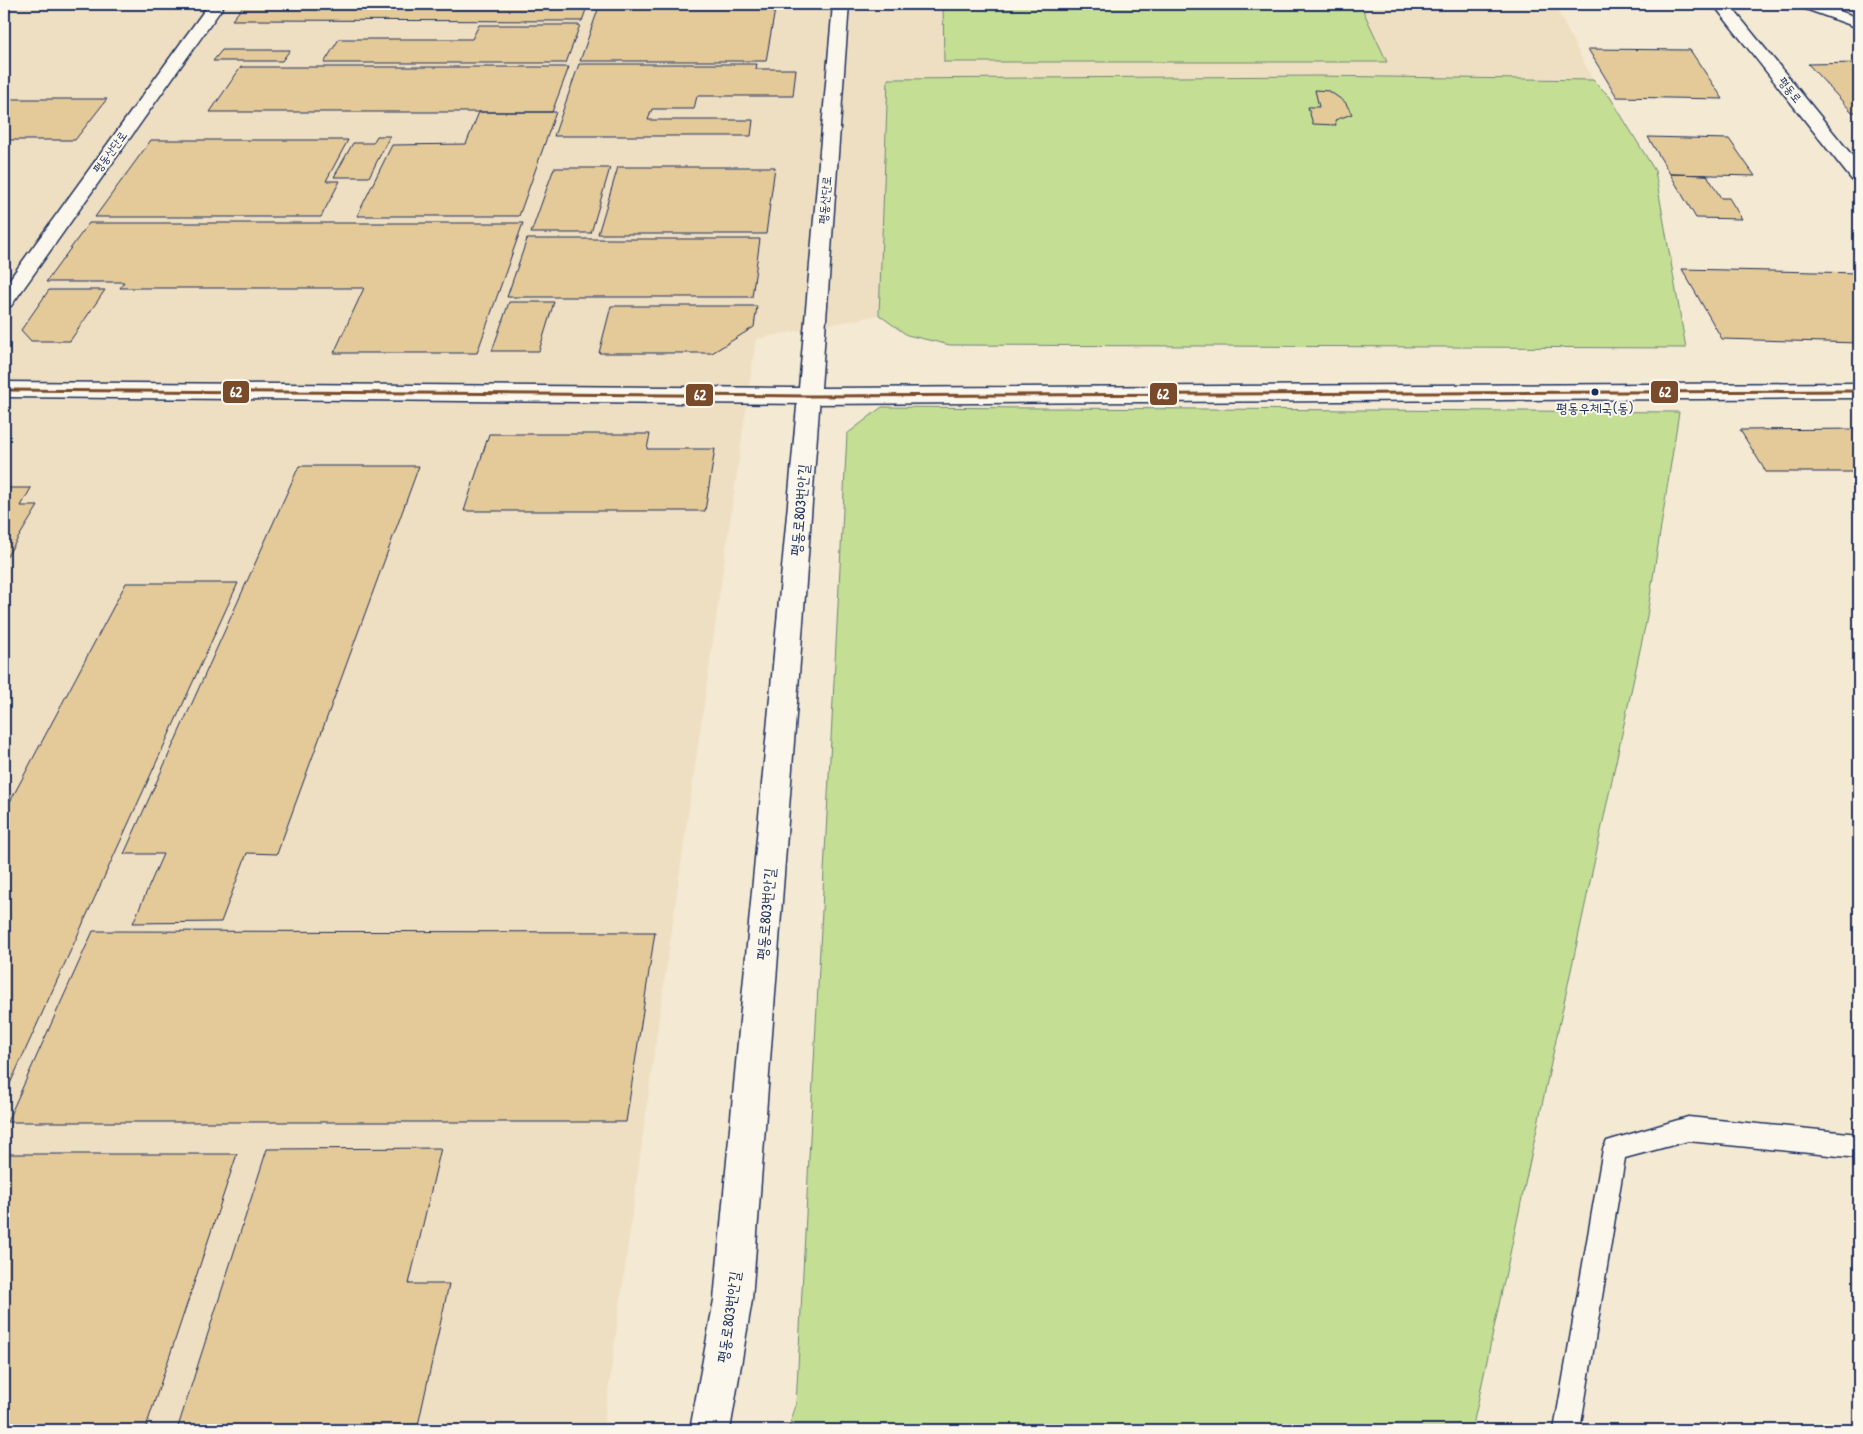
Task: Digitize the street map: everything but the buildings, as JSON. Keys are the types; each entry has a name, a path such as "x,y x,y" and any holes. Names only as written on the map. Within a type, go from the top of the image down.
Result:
{"street":[{"name":"평동산단로","path":"4,301 217,4"},
{"name":"평동산단로","path":"809,396 841,4"},
{"name":"평동로","path":"1721,4 1859,176"},
{"path":"1806,4 1859,23"},
{"path":"4,390 809,396 1859,391"},
{"name":"평동로803번안길","path":"710,1430 734,1300 809,396"}],"lane":[{"path":"1567,1430 1615,1149 1688,1129 1859,1146"}],"shaded area":[{"path":"4,4 1554,4 1593,80 1318,76 888,80 879,315 756,339 654,1054 603,1430 4,1430"}],"green space":[{"path":"943,4 1360,4 1387,62 944,62"},
{"path":"1318,76 1593,80 1610,97 1655,171 1686,348 950,345 907,335 879,315 888,79"},
{"path":"882,407 1679,412 1646,622 1472,1430 788,1430 796,1405 847,434"}],"transit line":[{"name":"62","path":"4,390 809,396 1859,391"}],"place":[{"name":"평동우체국(동)","path":"1595,392"}]}
